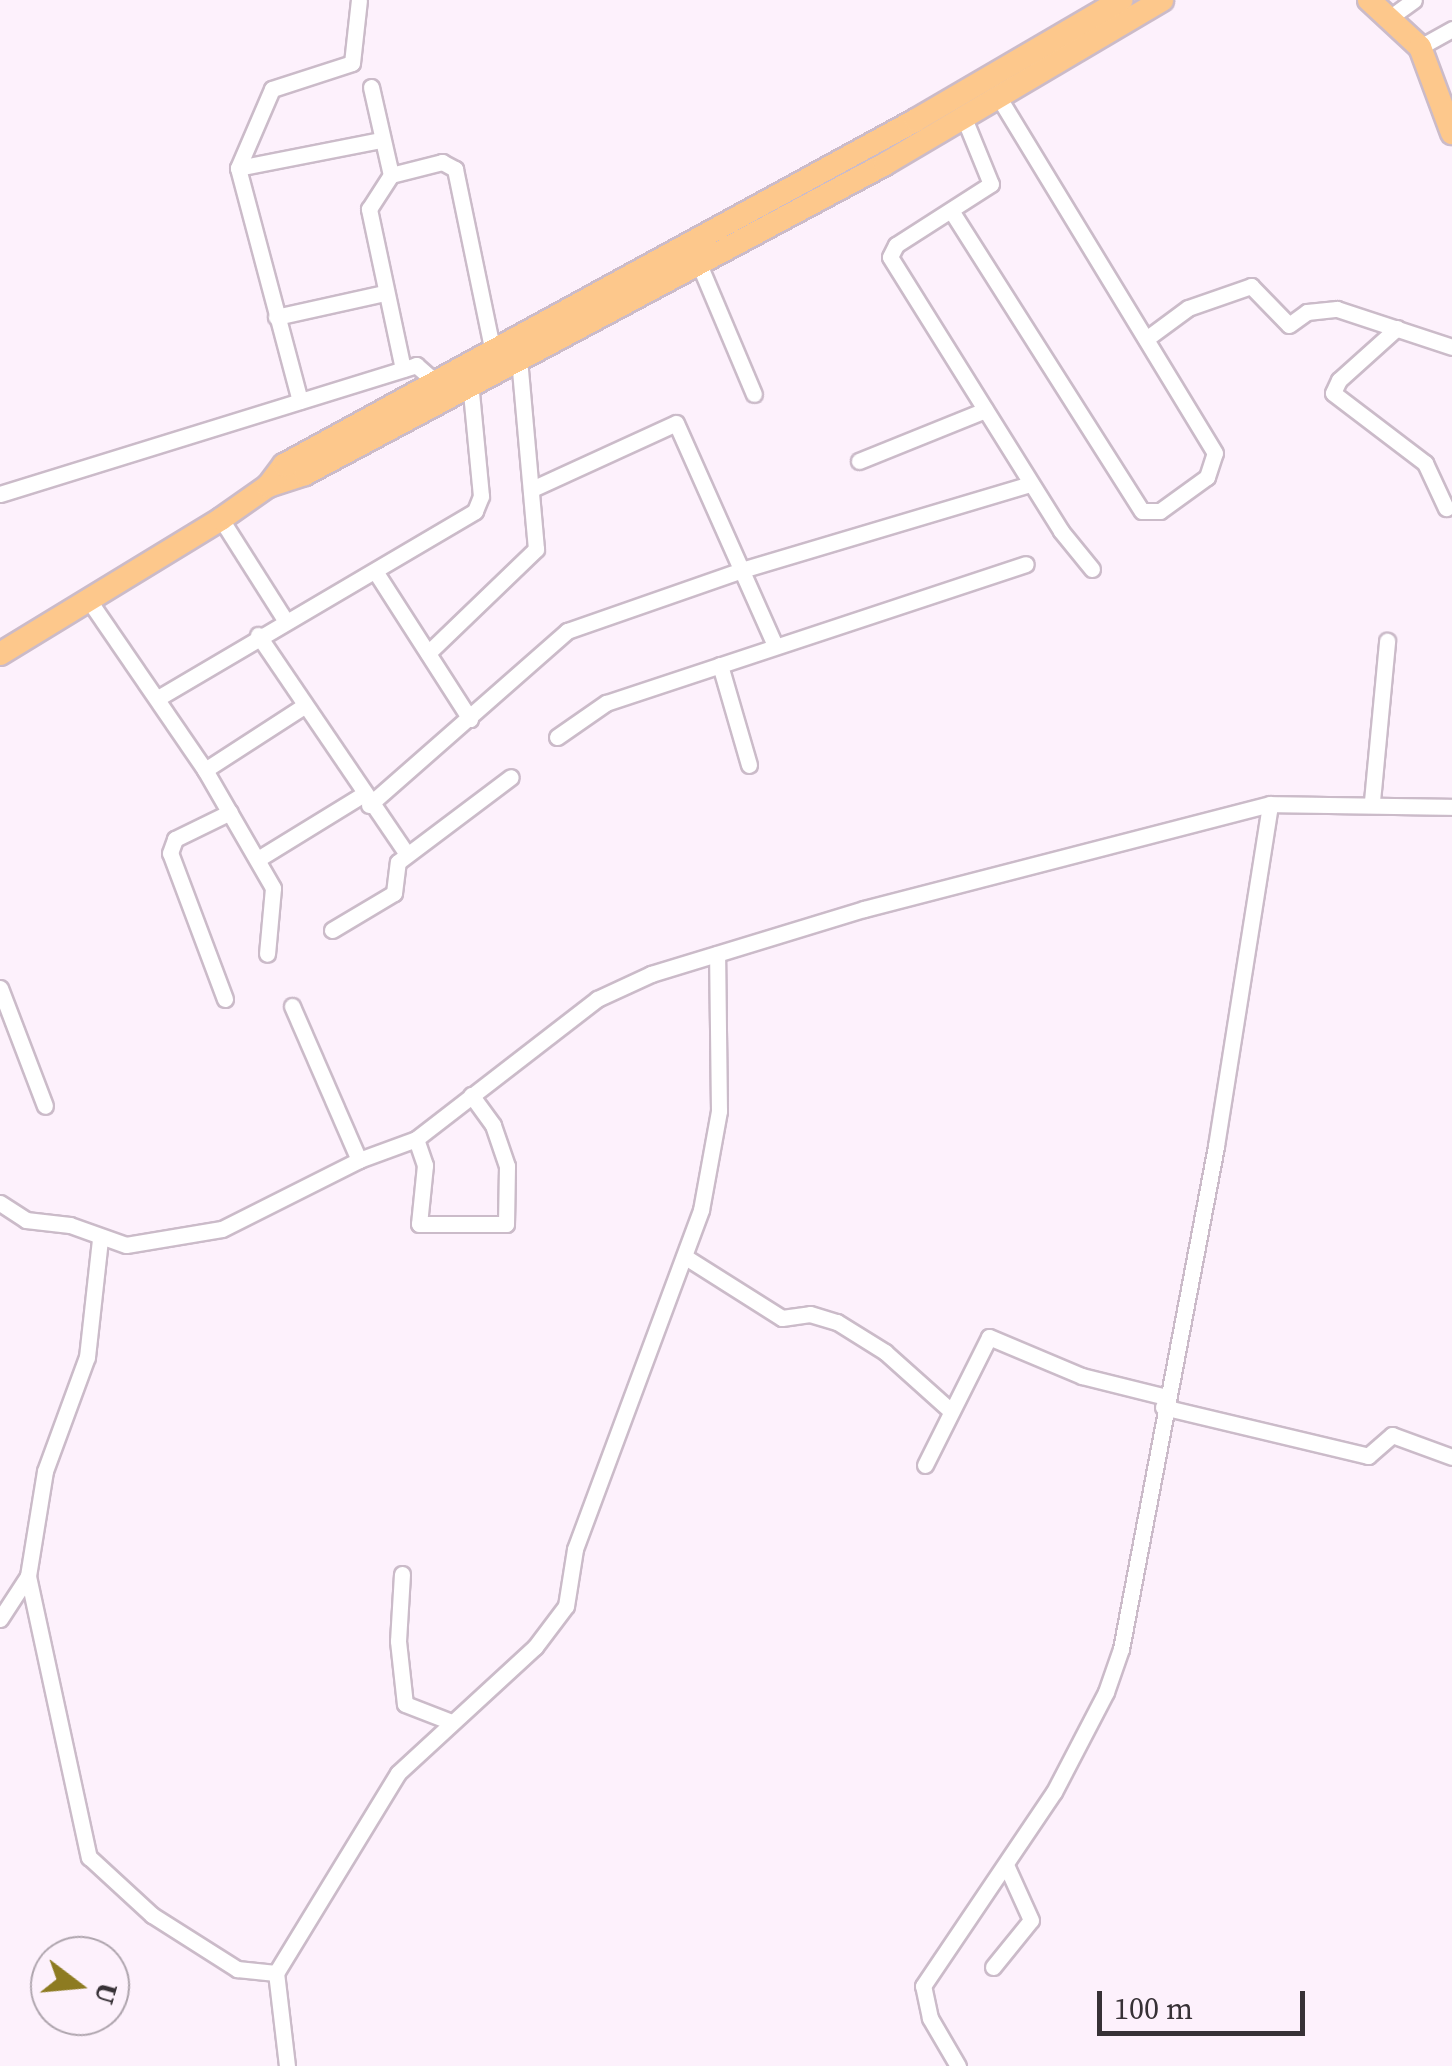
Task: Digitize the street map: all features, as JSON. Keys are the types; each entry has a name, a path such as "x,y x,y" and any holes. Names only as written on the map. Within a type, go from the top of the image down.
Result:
{"highway":[{"path":"438,389 470,382 518,358 585,311 1121,0"},
{"path":"0,654 221,520 268,486 306,474 438,389 492,347 699,264 964,118 1162,0"},
{"path":"1370,0 1392,16 1420,47 1452,133"}],"street":[{"path":"300,401 238,168 272,89 352,63 359,0"},
{"path":"1392,16 1414,0"},
{"path":"1420,47 1452,30"},
{"path":"371,87 391,176 368,219 404,370"},
{"path":"952,212 1064,398 1138,507 1152,514 1207,477 1217,460 999,98"},
{"path":"964,118 992,179 952,212 896,245 890,256 1031,484 1092,570"},
{"path":"238,168 381,140"},
{"path":"391,176 442,162 455,169 492,347"},
{"path":"699,264 754,394"},
{"path":"1146,339 1188,308 1251,286 1289,324 1308,312 1333,308 1452,347"},
{"path":"276,317 384,293"},
{"path":"1397,328 1338,380 1334,397 1424,462 1446,508"},
{"path":"428,653 536,549 518,358"},
{"path":"0,494 404,370 422,366 438,389"},
{"path":"158,698 477,508 470,382"},
{"path":"859,461 985,410"},
{"path":"532,490 676,423 745,568 775,645"},
{"path":"258,859 366,800 470,719 562,634 745,568 1031,484"},
{"path":"221,520 285,620"},
{"path":"556,738 606,702 1026,564"},
{"path":"376,571 470,719"},
{"path":"90,602 158,698 258,859 274,893 267,954"},
{"path":"258,636 366,800 407,854"},
{"path":"1372,801 1387,640"},
{"path":"720,665 750,766"},
{"path":"205,770 304,706"},
{"path":"332,930 396,892 396,864 511,778"},
{"path":"0,1202 26,1220 70,1225 100,1239 140,1245 222,1230 359,1160 416,1140 598,1000 651,974 864,908 1270,804 1372,801 1452,807"},
{"path":"958,2066 930,2018 923,1986 1054,1792 1114,1676 1216,1146 1270,804"},
{"path":"225,999 170,852 176,839 230,812"},
{"path":"288,2066 276,1973 398,1773 449,1721 535,1647 566,1606 575,1549 687,1258 719,1111 718,954"},
{"path":"0,988 45,1106"},
{"path":"292,1006 359,1160"},
{"path":"416,1140 425,1166 418,1224 506,1224 507,1166 493,1126 472,1094"},
{"path":"100,1239 87,1357 45,1471 28,1576 89,1857 152,1915 237,1968 276,1973"},
{"path":"687,1258 782,1318 810,1314 837,1322 886,1352 951,1411"},
{"path":"925,1465 989,1337 1082,1376 1164,1402 1368,1456 1392,1435 1452,1457"},
{"path":"402,1574 398,1641 405,1704 449,1721"},
{"path":"0,1619 28,1576"},
{"path":"993,1967 1031,1920 1006,1866"}]}
